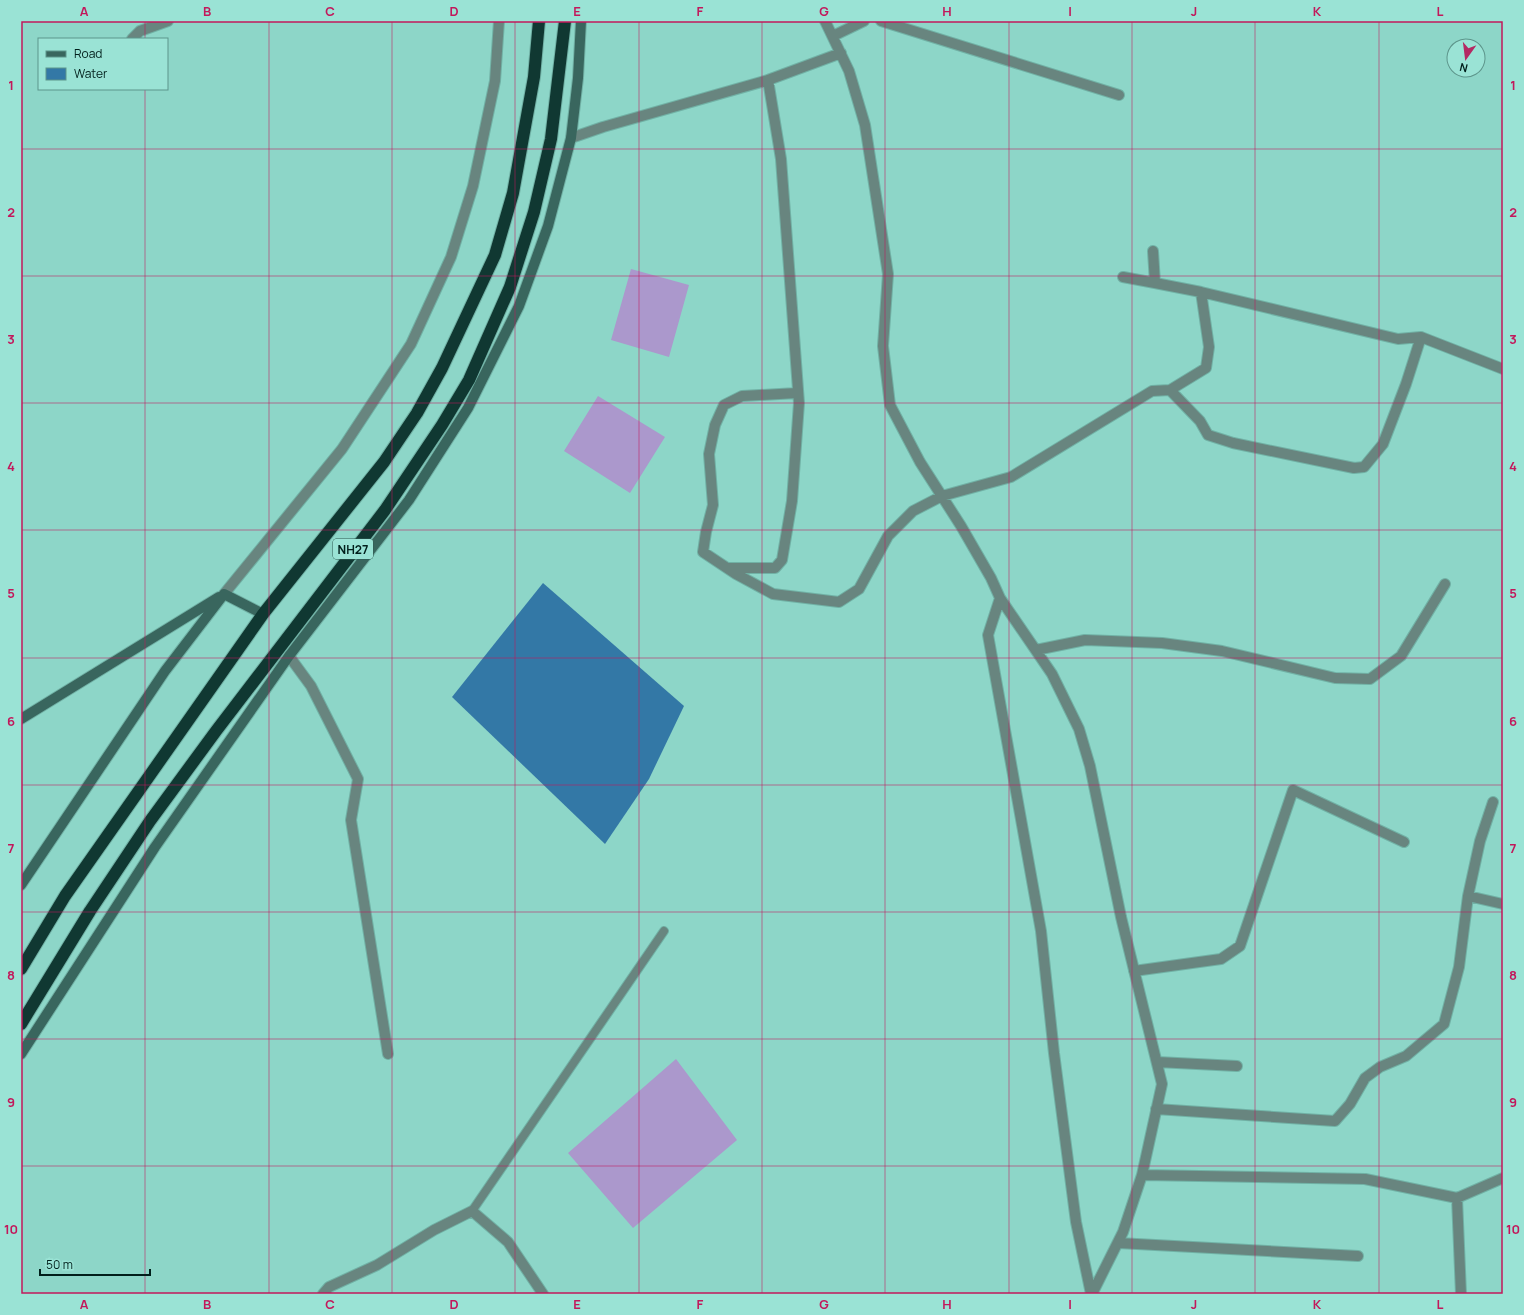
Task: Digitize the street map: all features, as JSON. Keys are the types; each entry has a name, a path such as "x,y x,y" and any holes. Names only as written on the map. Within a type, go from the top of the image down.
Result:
{"highway":[{"name":"NH27","path":"21,969 65,896 263,614 384,462 416,412 460,332 495,255 513,193 534,77 539,21"},
{"name":"NH27","path":"21,1024 90,911 150,821 234,706 385,510 442,425 469,380 510,287 534,212 551,139 565,21"}],"street":[{"path":"133,38 140,30 168,21"},
{"path":"21,885 165,671 224,594 342,449 411,344 451,257 473,186 495,81 499,21"},
{"path":"21,1054 155,847 289,656 408,500 468,408 519,306 548,226 571,138 578,78 581,21"},
{"path":"825,21 849,70 865,126 888,274 883,346 890,405 920,462 991,578 1000,598 1052,674 1079,729 1090,766 1134,971 1162,1084 1142,1176 1118,1244 1092,1294"},
{"path":"833,36 864,21"},
{"path":"881,21 1119,95"},
{"path":"571,138 603,127 768,80 841,53"},
{"path":"728,568 775,568 782,560 792,501 799,403 797,393 781,158 768,80"},
{"path":"1153,251 1155,283"},
{"path":"1123,276 1202,292 1398,339 1421,337 1503,369"},
{"path":"797,393 742,396 724,405 715,425 710,454 713,505 706,532 703,552 773,594 839,602 860,589 888,536 913,511 942,496 1011,477 1152,391 1170,390 1206,368 1209,346 1202,292"},
{"path":"1170,390 1200,421 1208,435 1233,443 1354,468 1364,467 1383,444 1406,384 1421,337"},
{"path":"1036,650 1085,640 1162,643 1222,651 1335,678 1370,679 1401,656 1445,584"},
{"path":"224,594 263,614"},
{"path":"21,719 224,594"},
{"path":"1000,598 988,635 1041,931 1054,1053 1076,1222 1092,1294"},
{"path":"289,656 311,686 358,779 351,820 388,1054"},
{"path":"1134,971 1221,959 1240,946 1293,790 1404,842"},
{"path":"1156,1109 1335,1121 1350,1104 1365,1078 1380,1067 1406,1056 1444,1024 1459,967 1468,896 1480,841 1492,802"},
{"path":"1468,896 1503,904"},
{"path":"1157,1062 1237,1066"},
{"path":"1142,1176 1365,1179 1457,1198 1503,1178"},
{"path":"1457,1198 1461,1294"},
{"path":"323,1294 330,1287 377,1265 434,1230 472,1211 508,1242 543,1294"},
{"path":"1118,1244 1358,1256"}],"lane":[{"path":"472,1211 664,931"}],"water":[{"path":"543,583 684,706 649,779 605,844 452,697"}],"building":[{"path":"631,269 689,285 669,357 611,340"},
{"path":"598,396 665,437 630,493 564,451"},
{"path":"676,1059 737,1140 633,1228 568,1153"}]}
